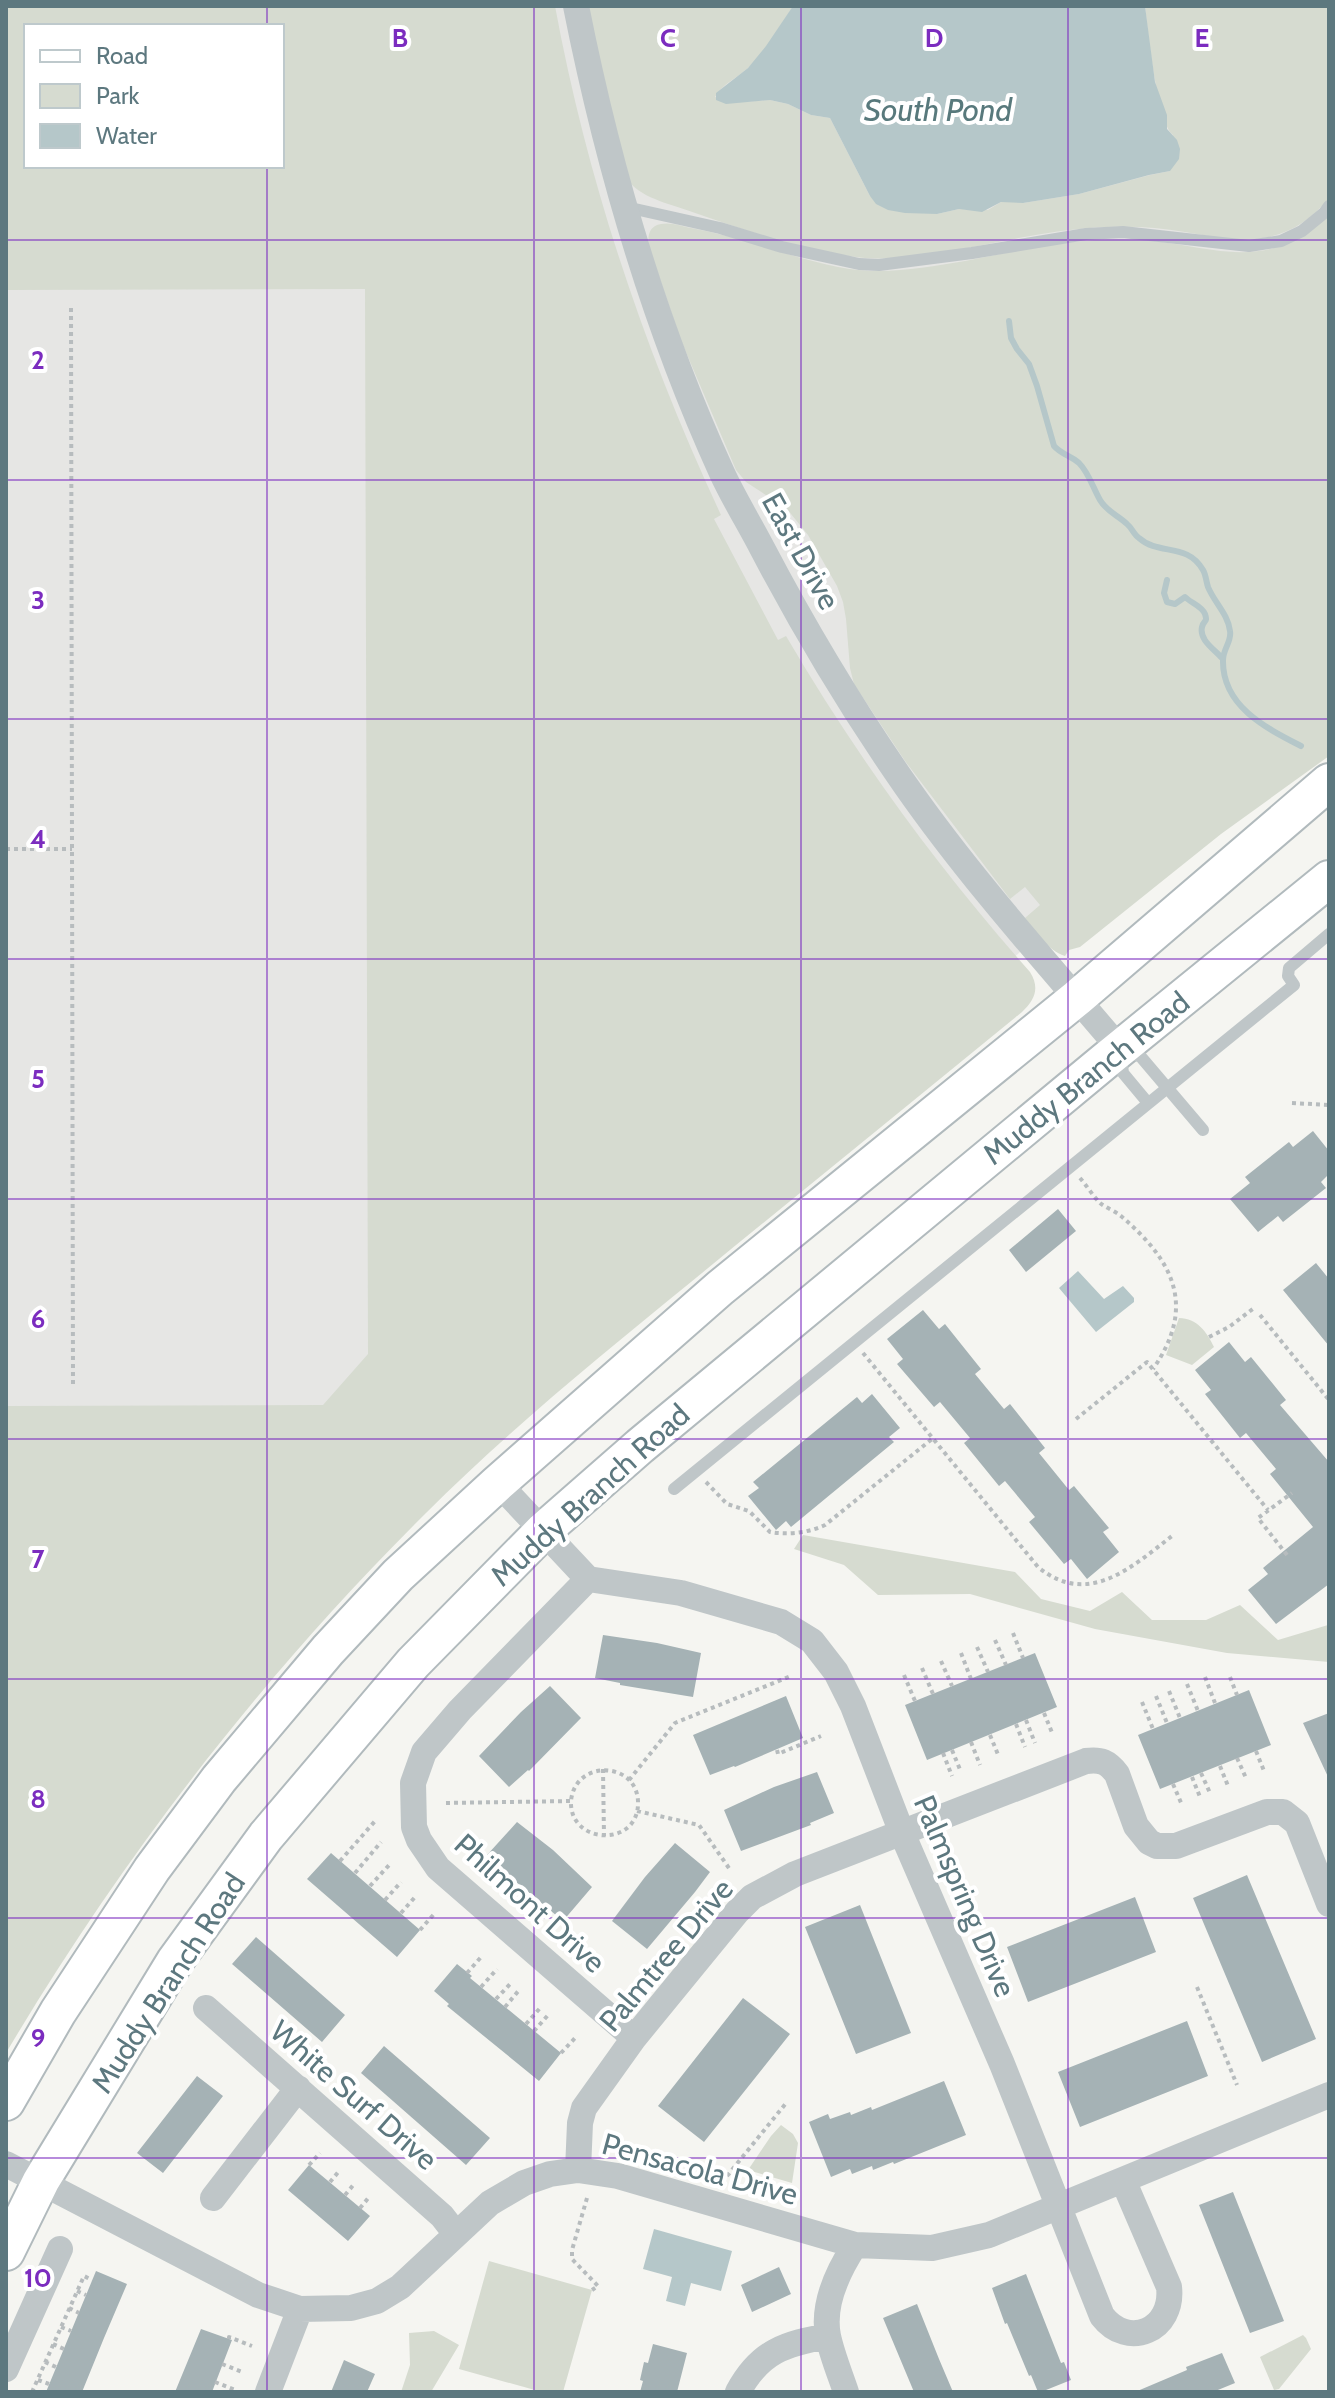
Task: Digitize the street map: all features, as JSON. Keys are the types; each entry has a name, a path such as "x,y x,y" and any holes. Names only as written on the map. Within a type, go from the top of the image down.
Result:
{"main road":[{"path":"6,2102 58,2012 143,1882 219,1779 328,1650 388,1586 498,1483 720,1288 1077,998 1329,782"},
{"name":"Muddy Branch Road","path":"6,2252 41,2181 175,1961 266,1836 413,1663 544,1530 640,1446 1329,879"}],"street":[{"name":"East Drive","path":"576,6 623,206 675,358 723,474 815,644 907,788 960,858 1120,1049"},
{"path":"498,1483 588,1579"},
{"name":"Palmspring Drive","path":"588,1579 695,1597 781,1622 812,1641 836,1672 1002,2064 1102,2316 1109,2325 1129,2333 1155,2326 1168,2310 1170,2298 1169,2287 1123,2180"},
{"name":"Philmont Drive","path":"588,1579 460,1710 424,1752 413,1783 414,1827 438,1868 634,2038"},
{"name":"Palmtree Drive","path":"578,2170 580,2123 584,2108 634,2038 752,1897 795,1874 1086,1761 1105,1761 1117,1774 1136,1826 1149,1842 1157,1846 1176,1846 1267,1812 1283,1812 1297,1823 1329,1904"},
{"name":"White Surf Drive","path":"206,2008 442,2216 456,2234"},
{"path":"213,2198 298,2088"},
{"name":"Pensacola Drive","path":"6,2164 258,2295 300,2309 351,2308 377,2301 400,2287 490,2203 524,2183 550,2174 578,2170 618,2176 855,2245 932,2248 989,2235 1329,2095"},
{"path":"846,2392 828,2336 827,2319 841,2266 855,2245"},
{"path":"6,2369 60,2249"},
{"path":"268,2392 300,2309"},
{"path":"738,2392 747,2375 760,2361 778,2349 793,2342 828,2336"}],"lane":[{"path":"623,206 720,228 782,247 859,264 879,265 1086,234 1137,233 1249,246 1281,241 1302,231 1329,206"},
{"path":"674,1489 1294,985 1288,976 1289,968 1329,934"},
{"path":"1148,1103 1123,1073 1120,1049 1141,1057 1203,1130"}],"path":[{"path":"71,308 73,1385"},
{"path":"6,849 72,849"},
{"path":"1292,1103 1329,1105"},
{"path":"1079,1177 1099,1201 1124,1219 1151,1248 1172,1281 1177,1315 1167,1347 1153,1369"},
{"path":"1209,1337 1229,1327 1254,1308"},
{"path":"1260,1315 1329,1400"},
{"path":"854,1342 1038,1567 1058,1580 1084,1584 1113,1579 1172,1536"},
{"path":"1076,1419 1147,1362 1268,1510"},
{"path":"697,1470 727,1504 749,1511 770,1532 800,1532 825,1525 932,1439"},
{"path":"1287,1555 1258,1518 1292,1493"},
{"path":"1013,1633 1023,1658"},
{"path":"995,1640 1006,1665"},
{"path":"977,1647 988,1672"},
{"path":"961,1653 971,1679"},
{"path":"941,1661 952,1686"},
{"path":"922,1668 933,1694"},
{"path":"904,1675 915,1701"},
{"path":"629,1780 675,1723 791,1676"},
{"path":"1205,1677 1215,1703"},
{"path":"1230,1677 1237,1695"},
{"path":"1187,1684 1198,1711"},
{"path":"1169,1691 1180,1718"},
{"path":"1156,1696 1167,1723"},
{"path":"1142,1702 1153,1729"},
{"path":"1044,1713 1053,1735"},
{"path":"1026,1720 1035,1743"},
{"path":"1016,1724 1025,1747"},
{"path":"990,1735 999,1757"},
{"path":"777,1750 778,1754 821,1736"},
{"path":"971,1742 980,1765"},
{"path":"952,1750 961,1772"},
{"path":"1256,1751 1264,1771"},
{"path":"943,1753 952,1776"},
{"path":"1237,1758 1246,1778"},
{"path":"1220,1766 1228,1786"},
{"path":"603,1769 604,1836"},
{"path":"603,1769 614,1770 629,1780 637,1793 637,1811 630,1825 612,1836 590,1833 580,1827 574,1818 571,1801 575,1786 582,1777 603,1769"},
{"path":"1201,1773 1210,1793"},
{"path":"1192,1777 1200,1797"},
{"path":"1173,1784 1182,1805"},
{"path":"446,1803 571,1801"},
{"path":"637,1811 699,1825 731,1871"},
{"path":"340,1861 376,1820"},
{"path":"355,1873 381,1842"},
{"path":"370,1886 390,1864"},
{"path":"385,1900 401,1882"},
{"path":"401,1913 415,1897"},
{"path":"420,1930 434,1914"},
{"path":"467,1973 482,1956"},
{"path":"481,1987 497,1969"},
{"path":"496,1999 512,1982"},
{"path":"1197,1987 1237,2085"},
{"path":"505,2007 520,1989"},
{"path":"526,2024 541,2007"},
{"path":"534,2031 549,2014"},
{"path":"561,2053 576,2037"},
{"path":"727,2176 787,2102"},
{"path":"309,2165 320,2153"},
{"path":"330,2182 340,2170"},
{"path":"345,2195 355,2183"},
{"path":"360,2208 370,2196"},
{"path":"587,2198 572,2259 598,2286 592,2290"},
{"path":"32,2392 84,2276 92,2280"},
{"path":"77,2291 86,2295"},
{"path":"69,2308 79,2313"},
{"path":"61,2327 71,2331"},
{"path":"229,2339 252,2346"},
{"path":"53,2344 64,2349"},
{"path":"45,2362 56,2367"},
{"path":"222,2364 242,2372"},
{"path":"38,2380 49,2384"},
{"path":"215,2382 235,2390"}],"shaded area":[{"path":"6,6 1329,6 1329,665 1006,965 589,1303 6,1937"}],"green space":[{"path":"6,6 555,6 568,72 602,202 644,329 693,454 721,515 714,519 778,640 786,636 870,768 931,852 1030,972 1035,989 1033,998 1022,1012 522,1424 457,1483 365,1576 307,1639 198,1770 98,1908 6,2053 6,1406 323,1405 368,1354 365,289 6,290"},
{"path":"588,6 793,6 761,54 715,97 740,102 770,100 788,104 811,115 830,118 870,196 937,214 959,209 988,210 1001,202 1023,203 1079,194 1170,171 1173,135 1167,127 1158,95 1145,6 1329,6 1329,198 1308,219 1291,229 1273,236 1244,240 1156,228 1106,227 1049,233 899,258 865,258 815,250 665,203 631,184 609,104"},
{"path":"1329,215 1329,756 1221,834 1065,956 1047,945 1025,918 1040,905 1025,887 1010,899 905,761 854,684 846,619 837,586 808,535 787,509 746,482 736,470 680,338 649,247 650,232 657,225 673,224 838,267 886,271 1082,241 1122,239 1254,252 1279,247 1304,235"},
{"path":"1179,1318 1191,1320 1201,1327 1214,1347 1192,1365 1166,1355"},
{"path":"803,1535 1015,1572 1041,1599 1090,1611 1122,1592 1152,1620 1206,1620 1240,1605 1278,1640 1328,1625 1329,1662 1227,1653 1095,1629 970,1594 878,1595 844,1565 794,1549"},
{"path":"781,2125 793,2134 798,2143 792,2183 748,2170"},
{"path":"489,2261 592,2290 563,2392 542,2392 459,2369"},
{"path":"434,2331 459,2345 431,2392 401,2392 410,2365 409,2333"},
{"path":"1303,2335 1311,2349 1279,2389 1274,2390 1260,2357"}],"water":[{"name":"South Pond","path":"793,6 1145,6 1155,82 1167,115 1167,129 1180,149 1179,159 1170,171 1079,194 1023,203 1001,202 982,212 959,209 937,214 888,210 876,204 870,196 830,118 811,115 788,104 770,100 726,104 716,100 716,93 748,68"},
{"path":"1078,1271 1104,1299 1123,1286 1134,1302 1096,1332 1059,1288"},
{"path":"654,2229 732,2251 721,2291 691,2283 685,2306 666,2301 672,2277 643,2269"}],"building":[{"path":"1313,1131 1329,1151 1329,1174 1321,1182 1326,1188 1283,1222 1278,1216 1258,1232 1230,1199 1250,1183 1245,1177 1289,1142 1293,1147"},
{"path":"1058,1209 1076,1231 1026,1272 1009,1250"},
{"path":"1316,1263 1329,1279 1329,1346 1283,1290"},
{"path":"923,1310 939,1329 945,1324 981,1369 975,1374 1004,1409 1010,1404 1045,1448 1039,1453 1069,1490 1074,1486 1109,1528 1103,1532 1119,1552 1087,1579 1071,1559 1064,1564 1029,1522 1035,1517 1005,1481 999,1486 964,1443 970,1438 940,1402 934,1407 897,1364 903,1359 887,1339"},
{"path":"1229,1342 1245,1362 1251,1357 1286,1400 1280,1405 1329,1462 1329,1584 1276,1624 1248,1590 1268,1574 1263,1568 1313,1527 1270,1474 1276,1469 1246,1433 1240,1438 1205,1394 1211,1390 1195,1370"},
{"path":"872,1394 900,1428 889,1437 894,1442 791,1527 786,1521 776,1530 748,1496 759,1488 753,1482 857,1397 862,1403"},
{"path":"603,1635 701,1653 693,1697 595,1678"},
{"path":"1035,1653 1057,1707 927,1760 905,1705"},
{"path":"550,1686 581,1718 509,1787 479,1756"},
{"path":"1249,1690 1271,1745 1160,1789 1138,1735"},
{"path":"786,1696 803,1738 710,1775 693,1735"},
{"path":"1329,1713 1329,1779 1303,1723"},
{"path":"817,1772 834,1813 811,1825 741,1851 724,1810"},
{"path":"517,1822 553,1850 592,1887 563,1921 487,1855"},
{"path":"675,1843 710,1872 647,1949 612,1921"},
{"path":"331,1853 420,1930 397,1957 307,1879"},
{"path":"1247,1875 1316,2039 1262,2062 1193,1898"},
{"path":"1135,1897 1156,1952 1028,2002 1007,1947"},
{"path":"860,1905 911,2033 856,2054 805,1927"},
{"path":"256,1937 345,2015 322,2042 232,1964"},
{"path":"457,1964 561,2053 539,2081 447,2006 449,2004 434,1991"},
{"path":"743,1998 790,2034 704,2142 658,2106"},
{"path":"1187,2021 1208,2076 1080,2127 1058,2072"},
{"path":"384,2046 490,2138 466,2165 361,2073"},
{"path":"197,2076 223,2096 163,2173 137,2153"},
{"path":"944,2081 966,2135 894,2164 873,2170 872,2166 852,2174 850,2169 831,2177 809,2122 828,2114 830,2119 871,2107 872,2110"},
{"path":"309,2165 370,2216 348,2241 288,2190"},
{"path":"1233,2192 1284,2321 1250,2333 1199,2205"},
{"path":"779,2267 791,2294 752,2312 741,2285"},
{"path":"96,2271 127,2284 82,2392 46,2392"},
{"path":"1026,2274 1061,2363 1064,2362 1071,2380 1041,2392 1029,2376 992,2288"},
{"path":"917,2304 953,2392 914,2392 883,2318"},
{"path":"201,2329 232,2340 212,2392 175,2392"},
{"path":"653,2344 687,2353 677,2392 640,2392 644,2362 648,2363"},
{"path":"1222,2353 1235,2383 1213,2392 1135,2392 1187,2370 1186,2367"},
{"path":"344,2360 375,2374 367,2392 331,2392"}],"waterway":[{"path":"1009,321 1011,338 1029,364 1037,386 1054,446 1079,463 1103,504 1137,537 1155,547 1181,552 1196,561 1229,625 1230,638 1223,660 1230,690 1248,714 1301,746"},
{"path":"1167,580 1164,593 1167,602 1175,604 1185,597 1201,609 1206,619 1202,627 1203,636 1222,658"}]}
